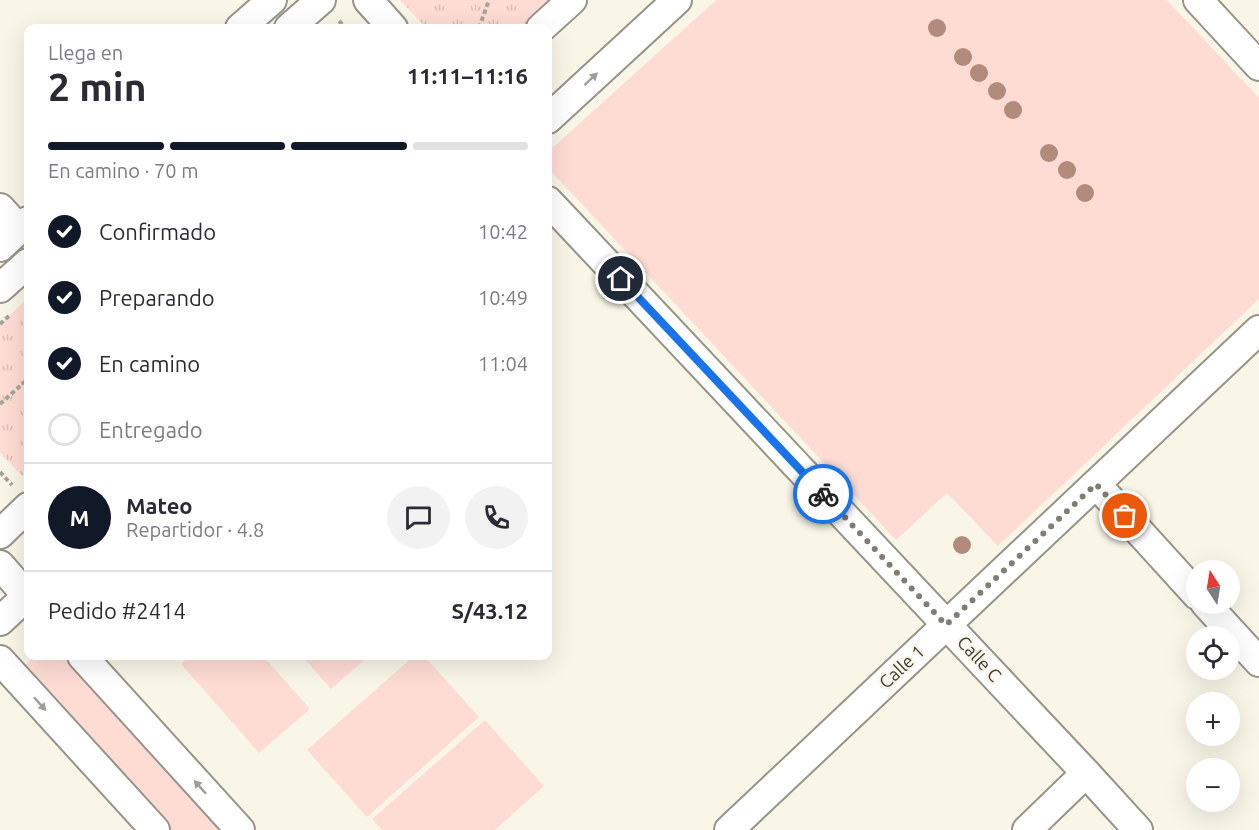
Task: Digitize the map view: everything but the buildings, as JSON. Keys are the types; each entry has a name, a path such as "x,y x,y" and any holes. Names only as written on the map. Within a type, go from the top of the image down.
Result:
{"street":[{"path":"245,24 272,0"},
{"path":"294,24 321,0"},
{"path":"368,0 389,24"},
{"path":"545,24 572,0"},
{"path":"552,115 677,0"},
{"path":"1198,0 1259,66"},
{"name":"Calle C","path":"552,205 1138,830"},
{"path":"0,208 16,232"},
{"path":"0,288 24,266"},
{"name":"Calle 1","path":"729,830 1096,484 1255,341"},
{"path":"1096,484 1186,583"},
{"path":"0,534 24,511"},
{"path":"0,565 24,592"},
{"path":"0,621 24,600"},
{"path":"1215,614 1259,662"},
{"path":"0,660 145,827"},
{"path":"86,660 240,830"},
{"path":"1027,830 1086,773"}],"path":[{"path":"480,24 489,0"},
{"path":"0,404 24,383"}],"green space":[{"path":"400,0 558,0 531,24 422,24"},
{"path":"716,0 1167,0 1259,98 1259,299 998,546 947,493 896,540 552,172 552,148"},
{"path":"24,302 24,474 22,476 0,453 0,324"},
{"path":"31,660 65,660 220,830 171,830 22,668"},
{"path":"186,660 267,660 310,709 259,753 181,664"},
{"path":"306,660 364,660 331,689"},
{"path":"409,660 428,660 479,717 367,817 307,750"},
{"path":"485,720 544,786 495,830 382,830 372,819"}],"way so far":[{"path":"823,494 946,625 1096,484 1125,516"}],"route":[{"path":"621,279 823,494"}]}
